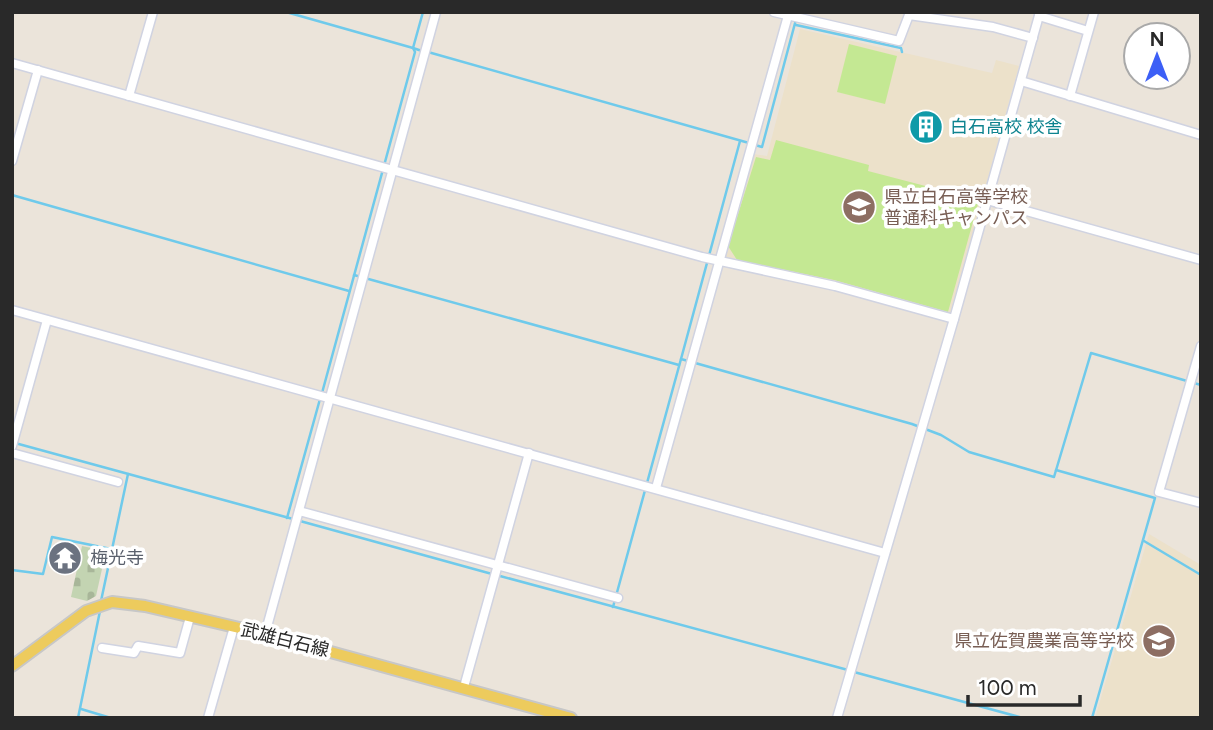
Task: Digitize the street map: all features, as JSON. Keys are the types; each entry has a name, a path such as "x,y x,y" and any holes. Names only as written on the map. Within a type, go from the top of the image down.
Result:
{"main road":[{"name":"武雄白石線","path":"14,662 101,604 145,606 265,634 572,718"}],"street":[{"path":"129,96 153,12"},
{"path":"265,634 299,511 324,396 362,282 386,169 424,58 436,12"},
{"path":"774,12 900,41 909,15 993,27 1033,38"},
{"path":"1070,96 1094,12"},
{"path":"837,718 1040,14 1088,31"},
{"path":"648,486 691,362 716,261 792,16"},
{"path":"12,63 716,261 835,286 954,319"},
{"path":"12,161 38,70"},
{"path":"1021,81 1201,135"},
{"path":"987,200 1201,260"},
{"path":"12,310 886,553"},
{"path":"13,439 47,320"},
{"path":"1201,346 1159,492 1201,503"},
{"path":"12,453 118,482"},
{"path":"464,687 529,453"},
{"path":"299,511 615,598"},
{"path":"102,648 134,653 138,646 180,653 190,617"},
{"path":"208,718 234,627"}],"shaded area":[{"name":"県立白石高等学校 普通科キャンパス","path":"800,29 992,73 996,60 1019,66 950,315 725,260 723,256 753,154 767,156"},
{"name":"県立佐賀農業高等学校","path":"1149,534 1201,565 1201,718 1095,718"}],"green space":[{"path":"849,44 897,56 885,104 837,92"},
{"path":"776,140 869,165 868,171 979,200 948,312 834,280 737,260 728,246 756,157 770,160"},
{"path":"82,546 106,551 96,596 87,601 71,597"}],"waterway":[{"path":"286,12 413,48 423,12"},
{"path":"755,145 762,147 798,12"},
{"path":"796,25 901,48 902,52"},
{"path":"322,393 415,52 413,48 422,51"},
{"path":"428,52 749,143"},
{"path":"740,141 681,359 912,424 941,435 969,452 1054,477 1091,353 1187,381"},
{"path":"12,195 349,291"},
{"path":"354,275 679,365"},
{"path":"613,607 681,359"},
{"path":"1194,383 1201,385"},
{"path":"287,518 320,399"},
{"path":"15,443 293,519"},
{"path":"1056,470 1155,498 1092,718"},
{"path":"101,601 128,474"},
{"path":"300,521 492,574"},
{"path":"12,570 43,574 52,537 111,549"},
{"path":"1144,541 1201,575"},
{"path":"500,576 848,670"},
{"path":"78,718 100,611"},
{"path":"854,672 1023,718"},
{"path":"81,709 111,718"}],"place":[{"name":"白石高校 校舎","path":"926,127"},
{"name":"県立白石高等学校 普通科キャンパス","path":"859,207"},
{"name":"梅光寺","path":"65,558"},
{"name":"県立佐賀農業高等学校","path":"1159,641"}]}
